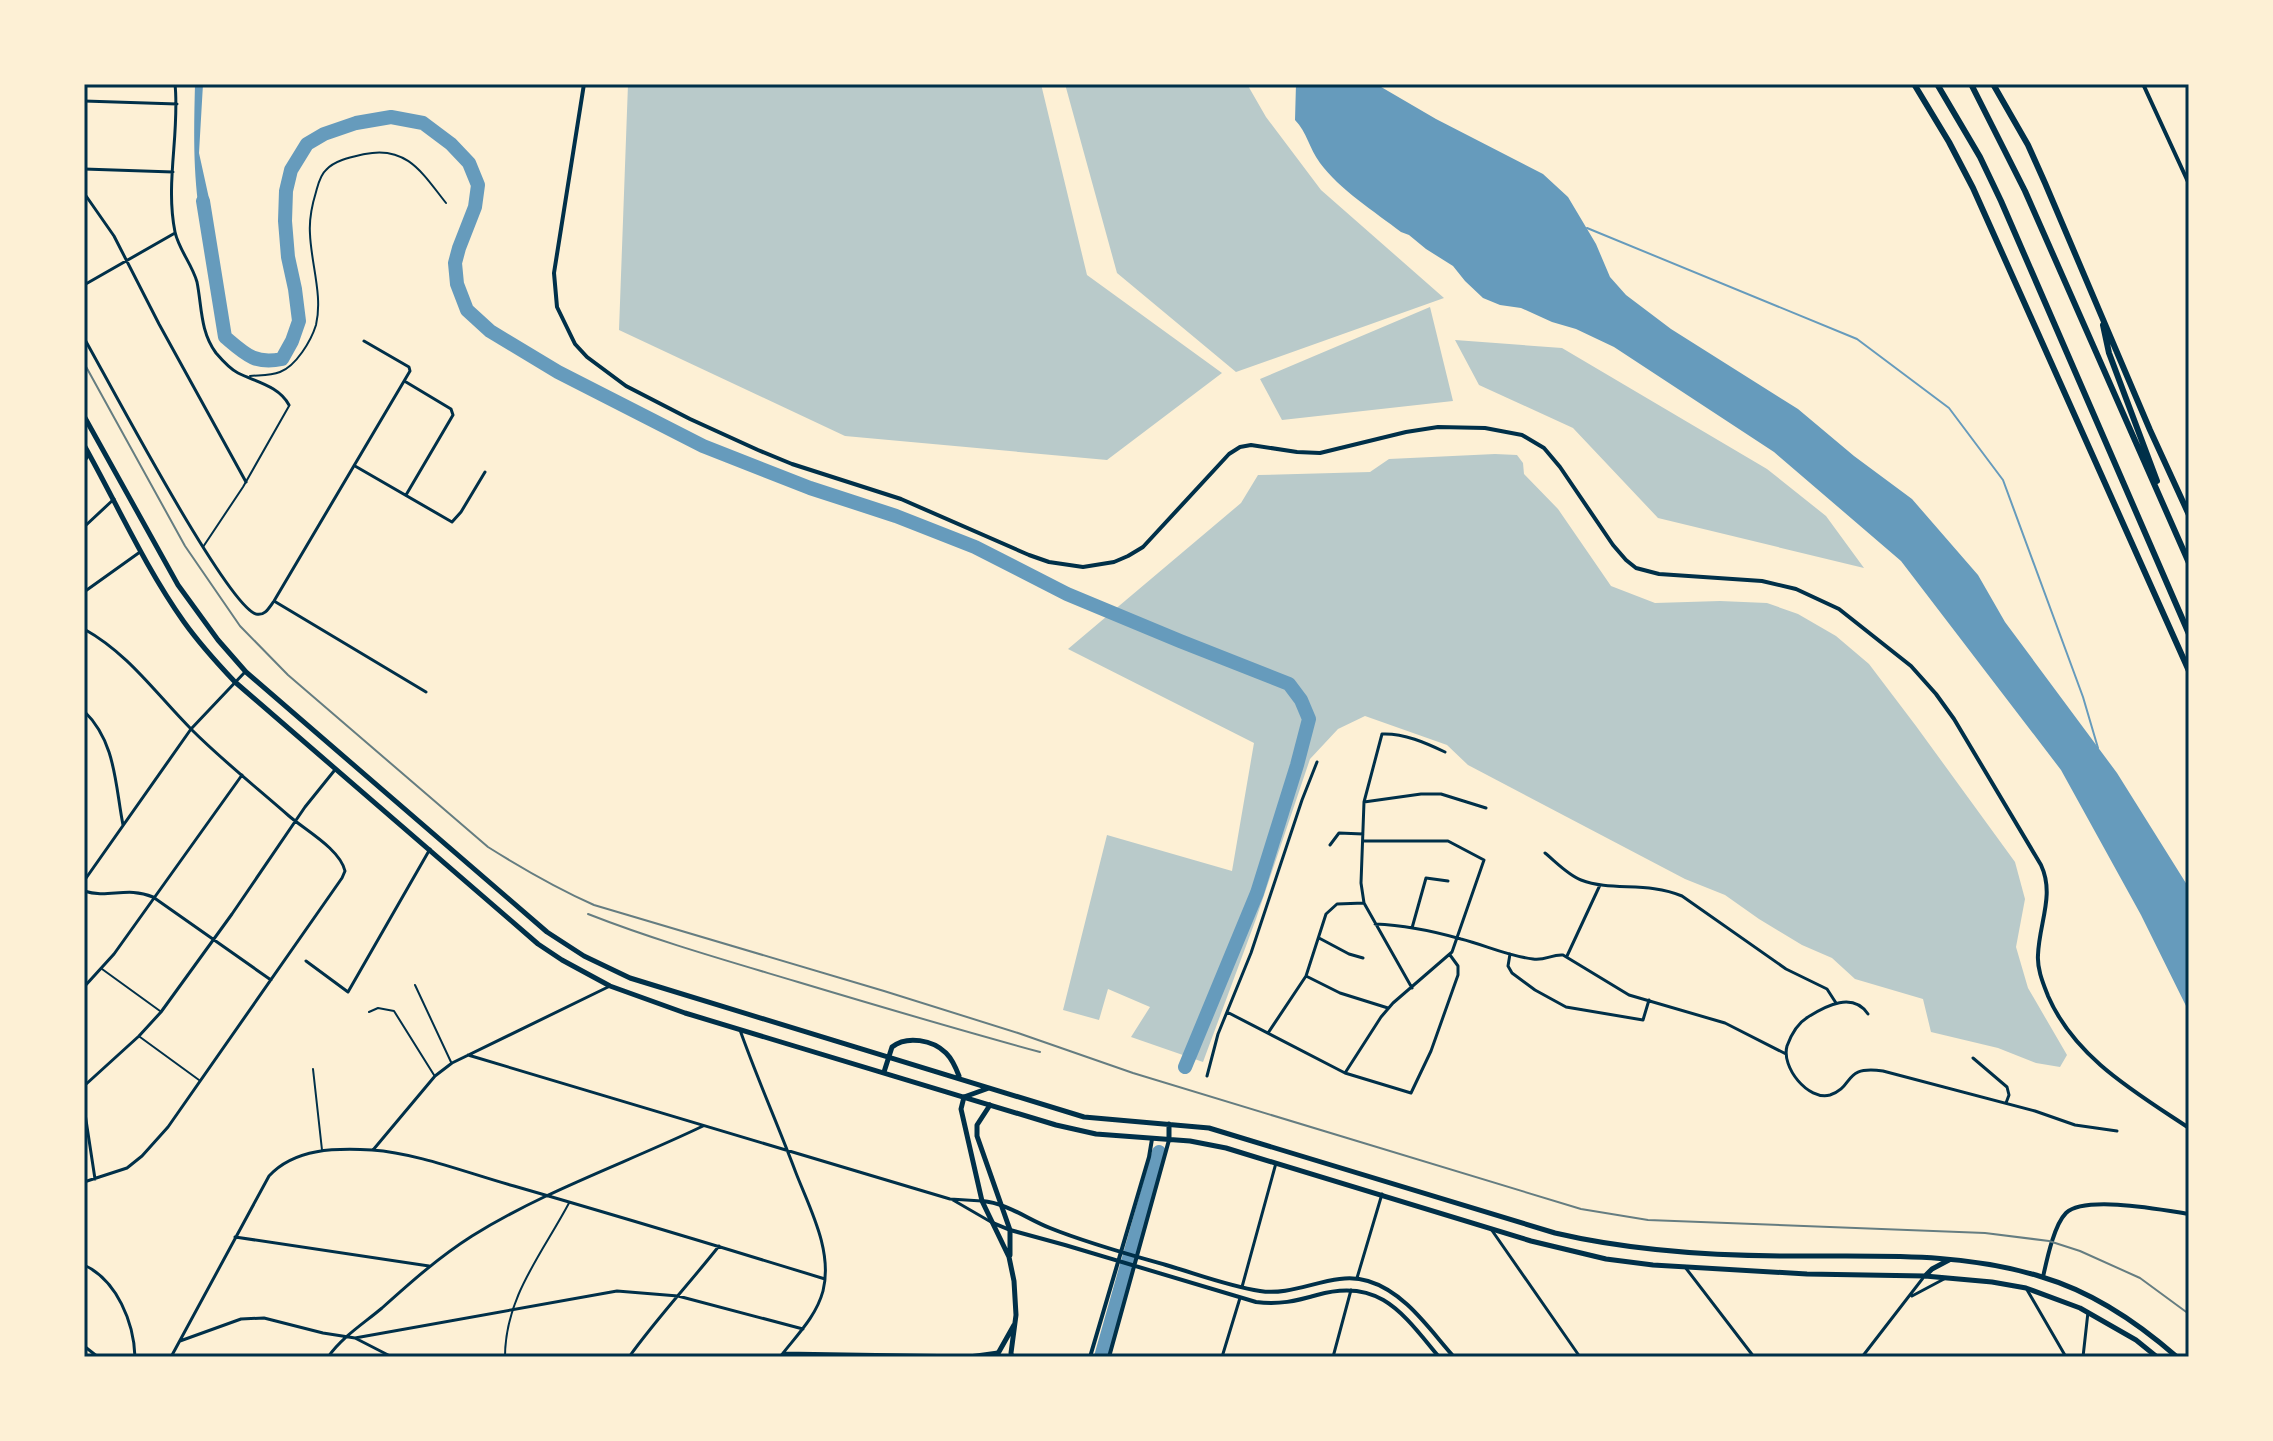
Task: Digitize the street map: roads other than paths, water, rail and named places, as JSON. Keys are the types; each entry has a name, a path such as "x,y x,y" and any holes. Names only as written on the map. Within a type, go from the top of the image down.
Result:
{"highway":[{"path":"1914,84 1973,188 2189,671"},
{"path":"1937,84 1980,157 2001,201 2189,634"},
{"path":"1971,84 2025,191 2189,563"},
{"path":"1993,84 2028,145 2189,515"},
{"path":"2102,317 2109,353 2179,540"}],"main road":[{"path":"84,416 178,585 209,629 246,672 547,932 584,956 630,978 1084,1117 1194,1126 1237,1136 1585,1240 1672,1252 1905,1256 1999,1266 2075,1289 2130,1319 2177,1357"},
{"path":"84,445 140,552 201,644 235,682 538,944 610,986 685,1013 1056,1125 1096,1134 1226,1148 1563,1250 1606,1259 1685,1267 1948,1277 2026,1288 2088,1312 2136,1340 2157,1357"},
{"path":"167,594 178,585"},
{"path":"884,1072 892,1047 907,1039 946,1053 959,1077"},
{"path":"992,1087 964,1097 961,1109 982,1201 1009,1257"},
{"path":"990,1105 977,1125 977,1136 1010,1230 1009,1257 1016,1296 1014,1355"},
{"path":"1169,1124 1169,1140"},
{"path":"1925,1276 1950,1259"},
{"path":"997,1353 1015,1324"},
{"path":"997,1353 1007,1350 1014,1355"}],"street":[{"path":"175,84 175,233 194,272 200,311 210,343 235,372 267,385 289,405"},
{"path":"584,84 554,273 557,307 564,325 587,357 626,386 758,450 901,499 1029,555 1049,562 1083,567 1114,562 1143,547 1217,465 1240,447 1251,445 1320,453 1438,427 1485,428 1522,435 1544,448 1613,545 1636,568 1659,574 1776,583 1839,609 1911,666 1936,694 2041,865 2048,896 2037,957 2053,1007 2091,1058 2189,1128"},
{"path":"2143,84 2189,184"},
{"path":"84,101 177,104"},
{"path":"84,169 173,172"},
{"path":"84,193 114,236 246,482"},
{"path":"84,285 175,233"},
{"path":"84,338 203,547 240,602 252,612 262,614 274,601 410,371 409,367 364,341"},
{"path":"405,382 451,409 453,415 406,495"},
{"path":"84,462 89,455"},
{"path":"355,466 452,522 485,472"},
{"path":"84,527 114,499"},
{"path":"84,592 140,552"},
{"path":"274,601 426,692"},
{"path":"84,629 124,657 191,729 338,856 345,871 168,1127 127,1168 84,1182"},
{"path":"84,881 191,729 246,672"},
{"path":"84,711 108,745 123,825"},
{"path":"1412,988 1364,903 1361,883 1364,802 1382,734 1408,737 1445,752"},
{"path":"1207,1076 1218,1034 1254,944 1317,762"},
{"path":"84,1086 161,1012 335,769"},
{"path":"84,987 102,969 242,775"},
{"path":"1364,802 1441,794 1486,808"},
{"path":"1330,845 1339,833 1363,834"},
{"path":"1345,1073 1361,1045 1389,1008 1450,955 1484,860 1448,841 1363,841"},
{"path":"306,961 348,992 430,849"},
{"path":"1545,853 1580,880 1600,885 1652,887 1682,896 1786,969 1825,987 1836,1003"},
{"path":"1412,928 1426,878 1448,881"},
{"path":"1567,956 1600,885"},
{"path":"84,891 96,894 134,891 153,897 271,980"},
{"path":"1268,1033 1306,976 1326,914 1337,904 1364,903"},
{"path":"1375,924 1458,938 1537,960 1557,954 1567,956 1629,995 1725,1023 1786,1054"},
{"path":"1319,938 1363,958"},
{"path":"1510,954 1508,966 1512,973 1566,1007 1643,1020 1649,1000"},
{"path":"1227,1012 1345,1073 1411,1093 1431,1051 1458,975 1458,966 1450,955"},
{"path":"1306,976 1340,993 1389,1008"},
{"path":"373,1150 435,1076 452,1063 610,986"},
{"path":"1868,1014 1851,1002 1836,1003 1800,1023 1786,1054 1793,1075 1810,1090 1830,1095 1857,1072 1874,1070 2006,1103 2075,1125 2117,1131"},
{"path":"739,1028 821,1239 825,1279 818,1305 782,1355"},
{"path":"468,1055 950,1199 1010,1230 1240,1298 1283,1304 1329,1292 1351,1290 1371,1293 1389,1302 1439,1357"},
{"path":"1973,1058 2007,1087 2009,1095 2006,1103"},
{"path":"84,1107 95,1179"},
{"path":"328,1357 346,1337 430,1266 482,1230 519,1209 703,1126"},
{"path":"1090,1357 1152,1139"},
{"path":"1109,1357 1169,1140"},
{"path":"171,1357 264,1184 277,1167 296,1156 322,1151 373,1150 412,1158 825,1279"},
{"path":"1242,1287 1276,1163"},
{"path":"1357,1278 1382,1194"},
{"path":"950,1199 1001,1205 1047,1228 1259,1291 1285,1291 1357,1278 1387,1289 1406,1303 1454,1357"},
{"path":"2043,1277 2057,1228 2071,1209 2100,1203 2187,1213 2189,1207"},
{"path":"1045,1240 1047,1228"},
{"path":"1491,1229 1580,1357"},
{"path":"235,1237 430,1266"},
{"path":"629,1357 719,1246"},
{"path":"84,1265 100,1275 120,1302 132,1334 135,1357"},
{"path":"1685,1267 1754,1357"},
{"path":"1862,1357 1925,1276"},
{"path":"1909,1298 1948,1277"},
{"path":"2026,1288 2066,1357"},
{"path":"1333,1357 1351,1290"},
{"path":"180,1341 251,1318 264,1318 355,1338 603,1292 629,1291 678,1296 803,1329"},
{"path":"1222,1357 1240,1298"},
{"path":"2083,1357 2088,1312"},
{"path":"355,1338 392,1357"},
{"path":"84,1346 98,1357"},
{"path":"782,1355 971,1356 997,1353"}],"lane":[{"path":"250,376 285,370 305,348 316,326 317,289 310,233 311,215 318,186 327,169 344,159 362,154 396,153 410,161 446,203"},
{"path":"203,547 246,482 289,405"},
{"path":"102,969 161,1012"},
{"path":"415,985 452,1063"},
{"path":"369,1012 378,1008 394,1011 435,1076"},
{"path":"139,1036 201,1081"},
{"path":"313,1069 322,1151"},
{"path":"505,1357 511,1309 569,1203"}],"water":[{"path":"195,84 203,84 199,153 210,203 198,203"},
{"path":"1296,84 1376,84 1543,174 1568,197 1596,244 1610,277 1626,295 1671,329 1798,409 1912,499 1978,575 2005,622 2117,773 2189,888 2189,1012 2141,915 2061,770 1901,561 1774,452 1614,347 1521,308 1500,305 1483,298 1453,266 1358,200 1320,163 1295,120"}],"waterway":[{"path":"203,201 225,337 257,359 282,359 299,321 285,221 286,191 291,170 307,144 324,134 356,123 391,117 423,123 451,144 469,163 478,185 475,207 455,263 457,284 467,310 490,331 558,372 703,446 975,547 1067,594 1289,684 1301,700 1309,719 1297,765 1257,893 1185,1067"},
{"path":"1587,228 1857,339 1949,408 2003,480 2083,697 2098,748"},
{"path":"1101,1357 1159,1152"}],"railway":[{"path":"84,363 185,546 240,626 288,675 488,847 594,905 884,991 1133,1073 1581,1209 1648,1220 1985,1233 2049,1241 2080,1251 2140,1278 2189,1314"},
{"path":"588,914 719,958 1040,1052"}]}
